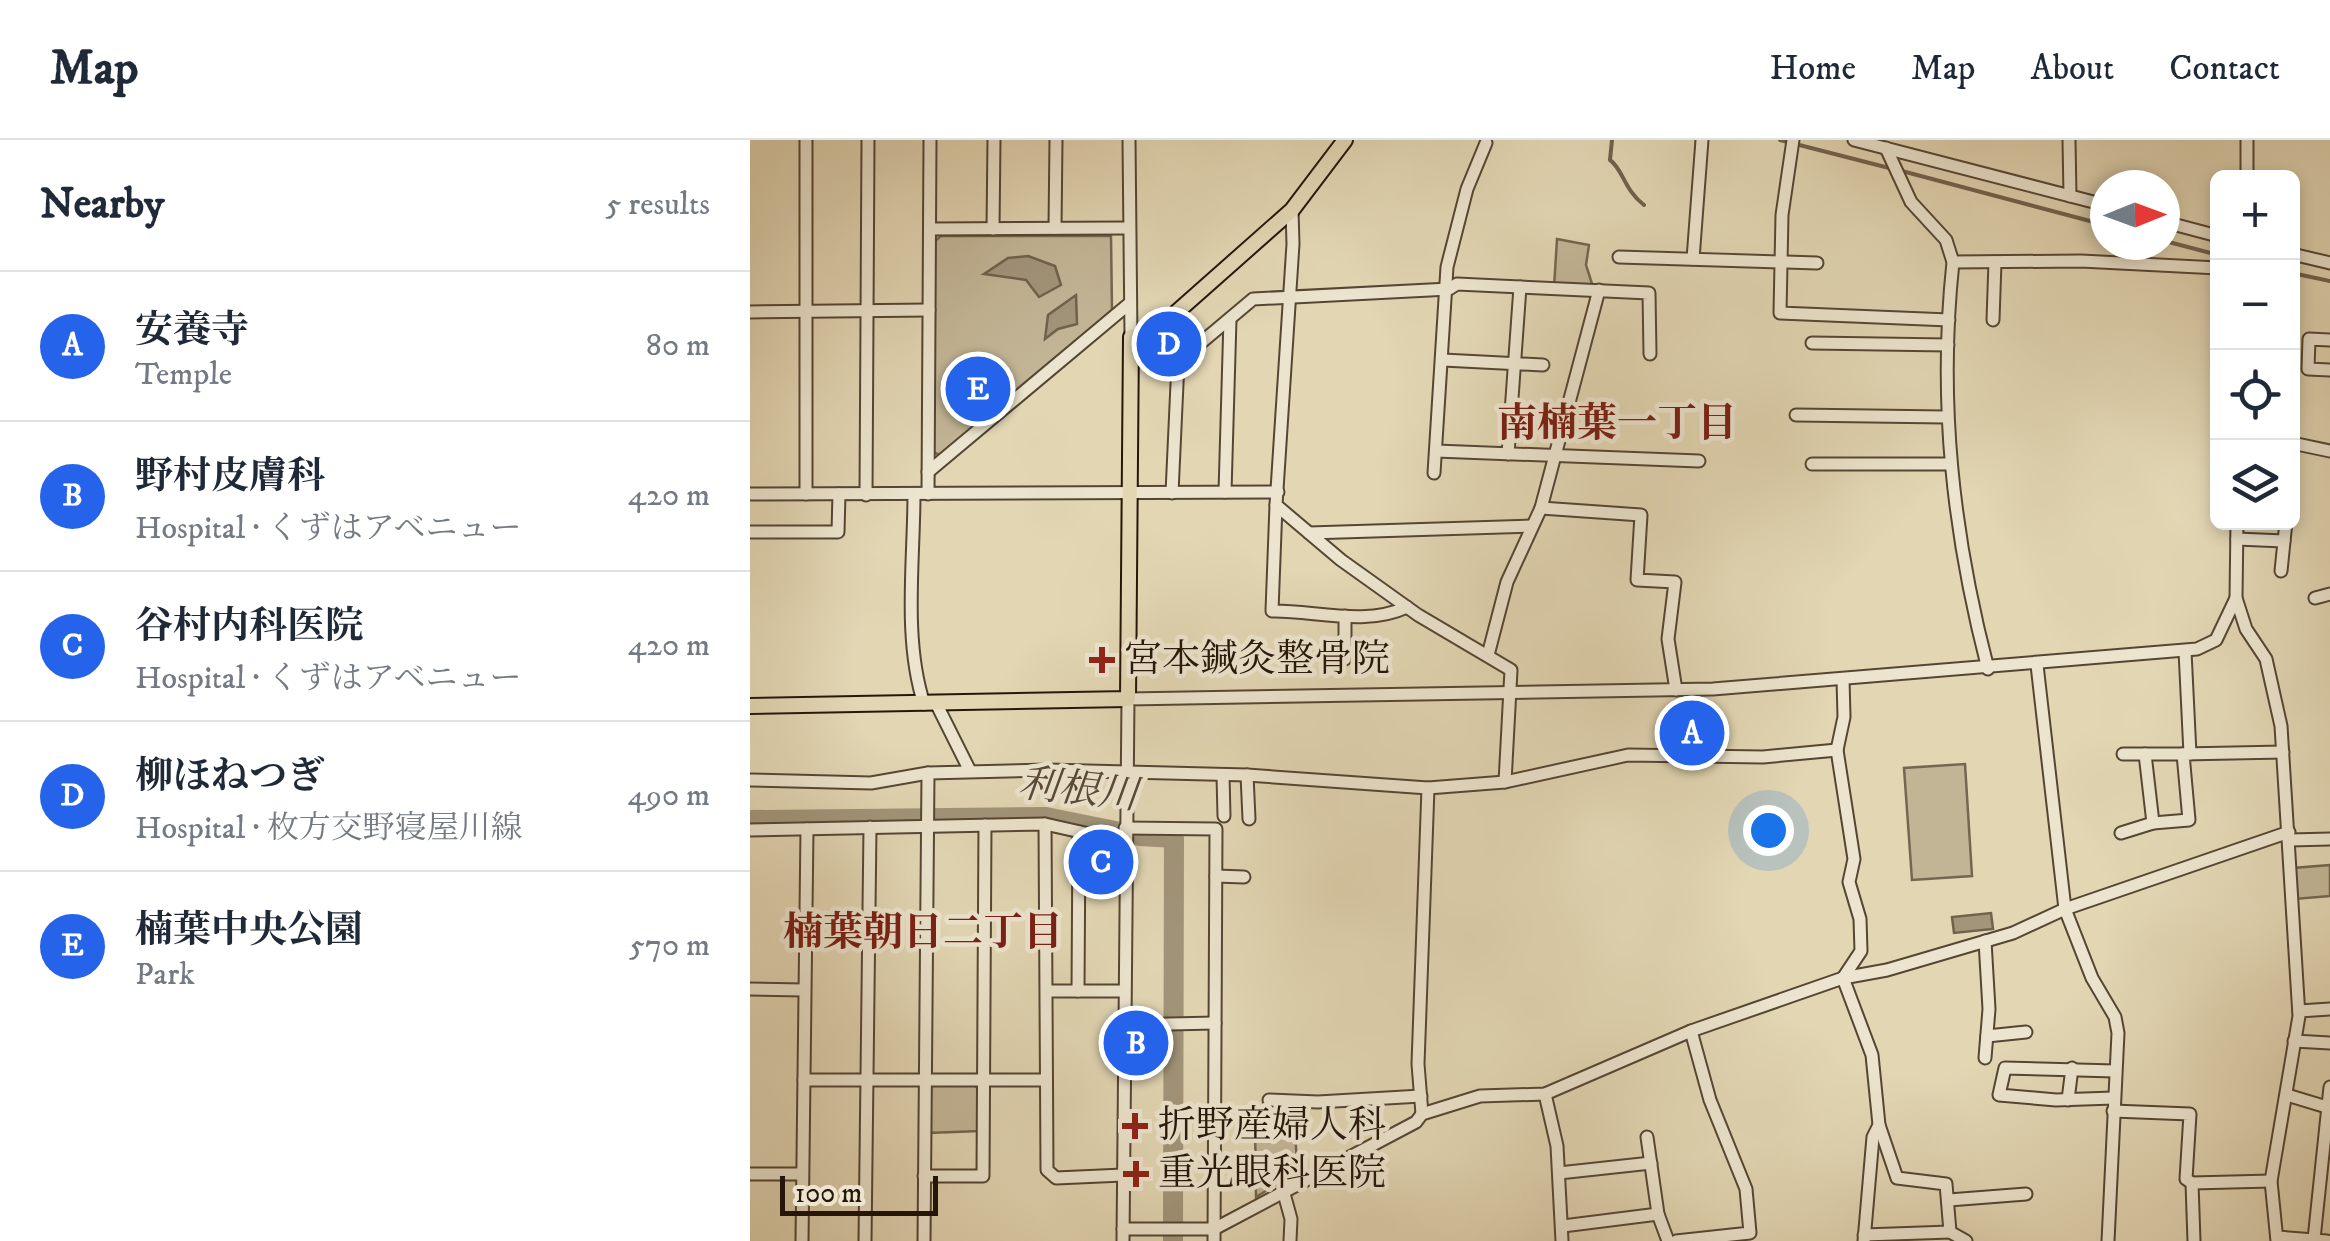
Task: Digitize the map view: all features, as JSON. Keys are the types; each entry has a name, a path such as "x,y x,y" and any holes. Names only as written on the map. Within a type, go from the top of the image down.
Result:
{"main road":[{"path":"750,706 1128,699 1131,337 1152,334 1292,210 1345,140"}],"street":[{"path":"806,140 806,494"},
{"path":"866,495 868,140"},
{"path":"928,494 930,140"},
{"path":"993,228 994,140"},
{"path":"1055,228 1056,140"},
{"path":"1129,140 1131,337"},
{"path":"1692,259 1702,140"},
{"path":"1793,140 1782,215 1780,313 1948,320"},
{"path":"1854,140 2090,201"},
{"path":"2069,140 2070,196"},
{"path":"2246,170 2247,140"},
{"path":"1434,473 1449,289 1447,267 1453,234 1486,144"},
{"path":"1886,148 1911,202 1946,240 1953,262 1945,417 1948,464 1963,570 1988,669"},
{"path":"1292,210 1272,611 1345,616 1393,614 1407,607"},
{"path":"2180,226 2210,234"},
{"path":"930,229 1128,228"},
{"path":"2300,256 2330,263"},
{"path":"1619,257 1816,263"},
{"path":"1953,262 2210,268"},
{"path":"1993,320 1995,262"},
{"path":"1172,492 1178,362 1253,298 1449,289 1456,284 1649,292 1650,354"},
{"path":"1508,454 1520,287"},
{"path":"1488,656 1507,582 1542,508 1600,290"},
{"path":"928,472 1130,303"},
{"path":"750,312 929,310"},
{"path":"1868,344 1869,316"},
{"path":"1225,492 1230,319"},
{"path":"2330,340 2309,339 2308,369 2330,370"},
{"path":"1812,343 1948,345"},
{"path":"1443,360 1543,365"},
{"path":"1796,415 1945,417"},
{"path":"2300,444 2330,450"},
{"path":"1436,451 1699,461"},
{"path":"1812,464 1948,464"},
{"path":"750,494 1225,492 1277,498 1309,533 1407,607 1512,670 1505,782"},
{"path":"750,532 838,532 840,494"},
{"path":"914,494 914,637 918,683 970,771"},
{"path":"1542,508 1641,515 1637,580 1675,582 1668,639 1676,690"},
{"path":"1309,533 1532,526"},
{"path":"2238,530 2236,598 2246,629 2266,659 2276,695 2299,1011 2271,1180 2277,1239 2321,1240 2330,1086"},
{"path":"2281,571 2285,530"},
{"path":"2237,540 2284,540"},
{"path":"2315,598 2330,594"},
{"path":"2236,598 2216,640 2184,651 2038,665 1676,690 1128,699 1123,1235 1214,1235 1283,1190 1416,1122 1422,1114 1480,1096 1544,1094 1691,1031 1844,978 1985,941 2064,909 2289,836 2330,839"},
{"path":"1345,616 1345,659"},
{"path":"2121,833 2153,823 2189,820 2184,651"},
{"path":"2038,665 2064,909 2092,978 2115,1017 2108,1241"},
{"path":"1843,679 1844,717 1838,750 1854,859 1849,882 1861,952 1844,978"},
{"path":"750,780 871,783 928,772 970,771 1247,775 1428,788 1505,782 1628,755 1762,757 1838,750"},
{"path":"2123,754 2283,752"},
{"path":"2145,754 2153,823"},
{"path":"924,1241 928,772"},
{"path":"1223,775 1224,816"},
{"path":"1247,775 1249,819"},
{"path":"1422,1114 1428,788"},
{"path":"750,830 1045,824 1125,842"},
{"path":"1045,824 1047,1170 1056,1178 1123,1175"},
{"path":"924,1176 983,1176 986,826"},
{"path":"865,1241 870,828"},
{"path":"1125,828 1216,828 1214,1235"},
{"path":"802,1241 807,829"},
{"path":"1078,991 1079,832"},
{"path":"1216,876 1244,876"},
{"path":"1985,941 1985,1058"},
{"path":"1844,978 1872,1055 1879,1125 1897,1178 1940,1180 1946,1184 1950,1232"},
{"path":"750,989 804,990"},
{"path":"1048,991 1123,990"},
{"path":"2299,1011 2330,1009"},
{"path":"1124,1025 1215,1023"},
{"path":"1647,1137 1658,1214 1672,1241 1750,1233 1746,1190 1710,1100 1691,1031"},
{"path":"1987,1036 2026,1032"},
{"path":"2294,1041 2330,1042"},
{"path":"2115,1071 2005,1068 1999,1095 2190,1114 2186,1179 2192,1183 2271,1180"},
{"path":"2068,1100 2072,1068"},
{"path":"804,1080 1046,1080"},
{"path":"1544,1094 1559,1174 1562,1241"},
{"path":"2287,1095 2329,1108"},
{"path":"1270,1100 1421,1096"},
{"path":"1879,1125 1873,1137 1864,1238 1950,1232 1966,1241"},
{"path":"1559,1174 1651,1163"},
{"path":"750,1174 802,1174"},
{"path":"2192,1183 2194,1241"},
{"path":"1283,1190 1290,1241"},
{"path":"1949,1200 2026,1194"},
{"path":"1563,1226 1658,1214"}],"shaded area":[{"path":"941,236 1111,236 1112,310 944,457 933,452 935,241"},
{"path":"1557,239 1589,245 1586,265 1594,290 1554,288"},
{"path":"1028,256 1055,266 1061,285 1039,297 1026,280 984,274 1008,258"},
{"path":"1076,295 1077,324 1058,329 1045,339 1048,315"},
{"path":"1965,764 1972,876 1912,880 1904,768"},
{"path":"2330,865 2330,896 2295,899 2293,868"},
{"path":"1991,913 1993,929 1954,933 1952,917"},
{"path":"932,1085 974,1085 980,1090 980,1131 928,1133 928,1089"},
{"path":"1294,1124 1298,1171 1256,1197 1255,1125"}],"waterway":[{"path":"1612,140 1610,160 1644,205"},
{"path":"1780,140 1893,169"},
{"path":"1902,171 2090,221"},
{"path":"2180,245 2210,253"},
{"path":"2300,275 2330,281"},
{"name":"利根川","path":"750,820 1046,817 1140,836 1174,838 1173,1241"}],"place":[{"name":"柳ほねつぎ","path":"1169,344"},
{"name":"楠葉中央公園","path":"978,389"},
{"name":"宮本鍼灸整骨院","path":"1102,660"},
{"name":"安養寺","path":"1692,733"},
{"name":"谷村内科医院","path":"1101,862"},
{"name":"野村皮膚科","path":"1136,1043"},
{"name":"折野産婦人科","path":"1135,1126"},
{"name":"重光眼科医院","path":"1136,1174"}],"district":[{"name":"南楠葉一丁目","path":"1617,425"},
{"name":"楠葉朝日二丁目","path":"923,934"}]}
